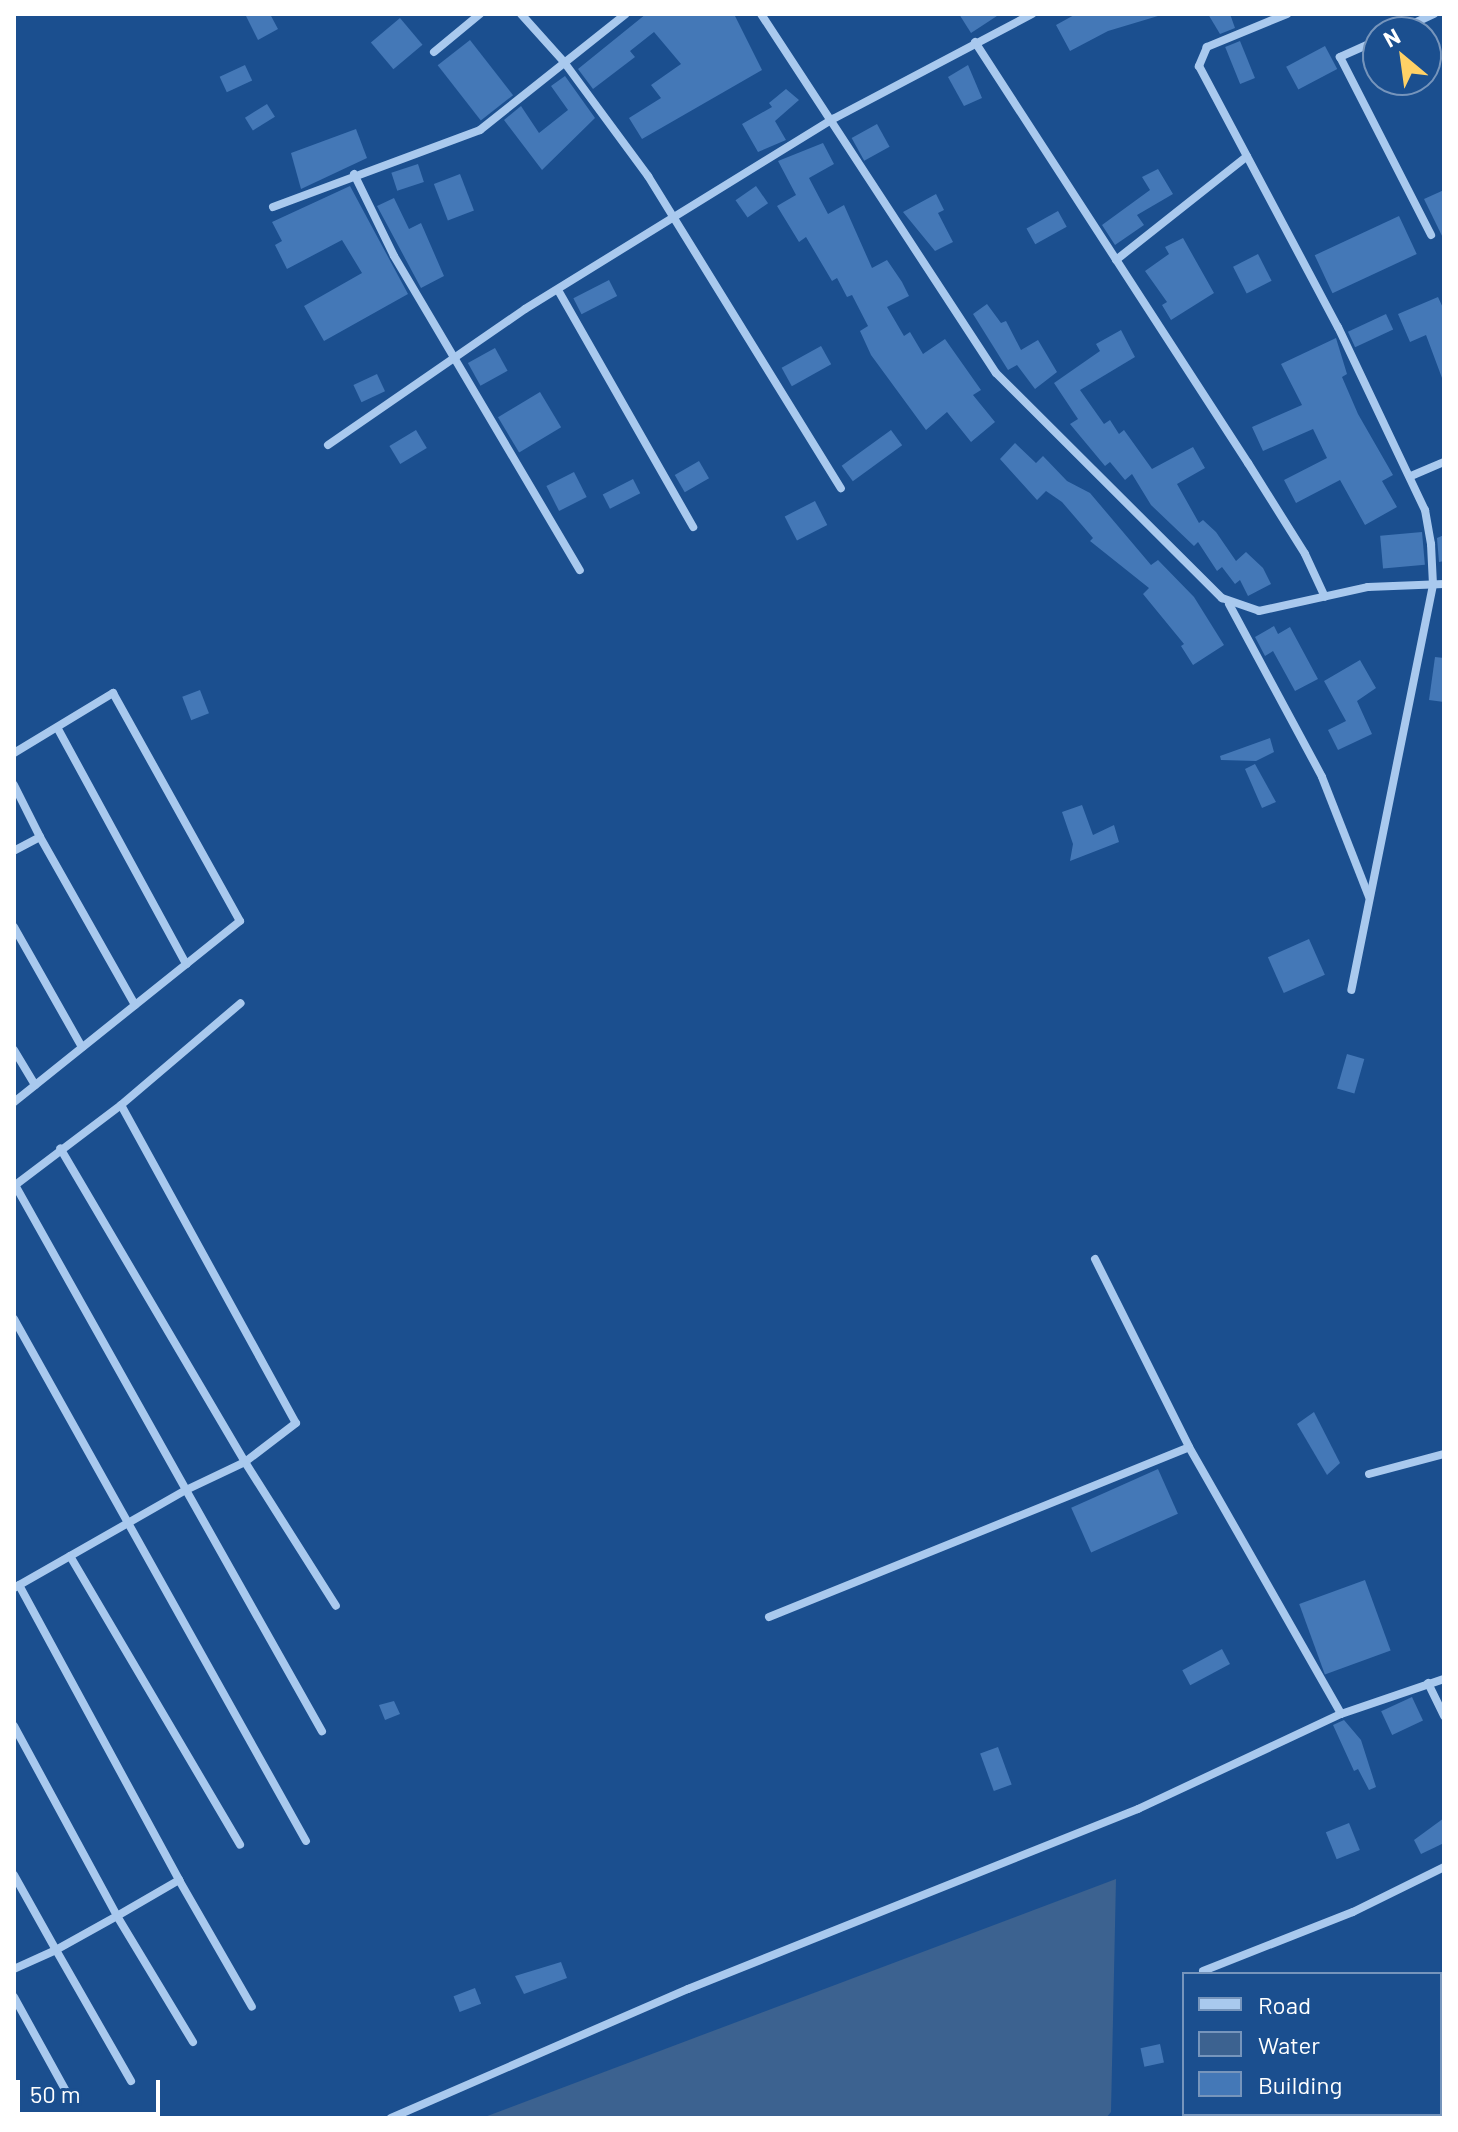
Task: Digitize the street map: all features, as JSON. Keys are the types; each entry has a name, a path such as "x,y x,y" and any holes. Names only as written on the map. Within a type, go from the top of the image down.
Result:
{"street":[{"path":"434,52 480,14"},
{"path":"521,14 564,62 674,219 841,488"},
{"path":"273,207 354,174 480,130 626,14"},
{"path":"761,14 833,119 996,373 1229,604 1322,777 1369,898"},
{"path":"328,445 455,356 833,119 1032,14"},
{"path":"1287,14 1207,47 1199,55 1199,66 1411,476 1425,510 1433,585 1351,990"},
{"path":"975,42 1305,554 1325,597"},
{"path":"1362,47 1340,57 1431,235"},
{"path":"1116,260 1247,156"},
{"path":"354,174 394,256 580,570"},
{"path":"558,290 693,527"},
{"path":"1411,476 1444,462"},
{"path":"1229,604 1259,611 1407,581 1444,584"},
{"path":"14,753 113,693 240,921 14,1102"},
{"path":"58,729 186,964"},
{"path":"14,785 135,1005"},
{"path":"14,851 40,837"},
{"path":"14,927 82,1047"},
{"path":"241,1003 121,1105 60,1148 15,1185 322,1731"},
{"path":"14,1050 35,1085"},
{"path":"121,1105 296,1423 245,1462 186,1490 16,1587 252,2007"},
{"path":"60,1148 245,1462 336,1606"},
{"path":"1095,1259 1189,1447 1341,1714"},
{"path":"14,1319 306,1841"},
{"path":"769,1617 1189,1447"},
{"path":"1369,1474 1444,1454"},
{"path":"70,1556 240,1845"},
{"path":"391,2118 688,1989 1138,1809 1341,1714 1444,1679"},
{"path":"1428,1683 1444,1716"},
{"path":"14,1726 117,1916 193,2042"},
{"path":"1203,1971 1353,1912 1444,1867"},
{"path":"14,1875 131,2081"},
{"path":"14,1969 56,1950 179,1880"},
{"path":"14,1997 68,2095"}],"water":[{"path":"1116,1879 1111,2112 1106,2118 482,2118"}],"building":[{"path":"245,14 270,14 278,29 258,40"},
{"path":"646,14 734,14 762,70 642,139 629,118 661,98 651,85 681,64 654,32 630,51 635,57 593,89 578,69"},
{"path":"959,14 1000,14 971,33"},
{"path":"1076,14 1158,16 1108,31 1070,51 1056,25"},
{"path":"1208,14 1230,14 1235,28 1220,34"},
{"path":"400,18 422,45 393,69 371,42"},
{"path":"470,40 513,95 481,120 438,65"},
{"path":"1240,41 1255,78 1240,84 1225,47"},
{"path":"1325,46 1337,69 1298,90 1286,67"},
{"path":"245,65 252,80 227,92 220,77"},
{"path":"968,65 982,98 964,106 948,77"},
{"path":"565,76 595,118 542,170 504,120 521,106 539,133 568,110 551,86"},
{"path":"786,89 799,100 775,121 786,140 758,152 742,124 772,107 769,103"},
{"path":"267,104 275,117 253,130 245,118"},
{"path":"877,124 890,147 864,161 852,138"},
{"path":"356,129 367,158 301,189 291,153"},
{"path":"823,143 834,164 809,178 828,214 844,205 872,268 887,260 902,282 909,296 887,307 904,336 910,332 923,354 945,339 981,390 973,395 995,422 971,442 947,412 926,430 871,355 860,331 868,326 852,295 847,297 837,278 832,281 806,237 799,242 777,206 796,195 778,161"},
{"path":"418,164 424,182 397,191 391,173"},
{"path":"1158,169 1173,194 1137,215 1144,225 1115,245 1102,225 1150,190 1142,177"},
{"path":"460,174 474,210 448,220 434,184"},
{"path":"350,186 408,294 324,341 304,306 362,273 342,240 287,269 275,245 282,241 272,222"},
{"path":"756,186 768,203 748,218 736,200"},
{"path":"1444,190 1444,240 1424,199"},
{"path":"936,194 944,210 938,213 953,242 935,251 903,212"},
{"path":"394,198 409,229 421,223 444,276 421,288 377,206"},
{"path":"1058,211 1067,227 1035,244 1027,228"},
{"path":"1399,216 1417,254 1332,293 1315,255"},
{"path":"1183,238 1214,293 1171,320 1162,305 1167,302 1145,271 1169,254 1165,247"},
{"path":"1258,254 1272,281 1247,293 1233,267"},
{"path":"609,280 617,296 582,314 573,298"},
{"path":"1438,297 1444,310 1442,378 1426,335 1410,342 1398,314"},
{"path":"987,304 1001,323 1006,321 1021,350 1038,340 1057,372 1035,389 1017,365 1008,370 973,314"},
{"path":"1386,314 1393,329 1355,347 1348,332"},
{"path":"1121,330 1135,357 1080,390 1104,424 1110,420 1119,434 1124,430 1152,469 1193,447 1205,468 1177,484 1199,523 1203,520 1216,532 1236,561 1246,552 1263,568 1271,584 1248,596 1240,580 1235,584 1222,567 1217,571 1198,542 1194,546 1151,505 1132,474 1125,480 1110,462 1105,466 1070,424 1078,419 1054,383 1100,351 1096,344"},
{"path":"1336,338 1347,374 1342,377 1358,414 1393,475 1382,481 1397,507 1365,525 1340,480 1296,503 1284,480 1327,458 1313,429 1263,451 1252,427 1302,405 1281,364"},
{"path":"821,346 831,364 792,386 782,368"},
{"path":"495,348 508,371 480,386 468,363"},
{"path":"377,374 385,391 361,402 353,385"},
{"path":"540,392 561,427 519,452 498,417"},
{"path":"416,430 427,448 400,464 389,446"},
{"path":"891,430 902,445 853,481 842,466"},
{"path":"1015,443 1036,463 1043,456 1067,481 1090,493 1151,565 1158,560 1194,597 1224,645 1193,665 1181,646 1184,644 1143,594 1149,588 1090,541 1093,538 1062,502 1046,491 1037,500 1000,459"},
{"path":"699,461 709,478 685,492 675,475"},
{"path":"574,472 587,497 559,511 546,486"},
{"path":"633,479 640,493 610,509 603,494"},
{"path":"815,501 827,525 797,540 785,516"},
{"path":"1422,532 1425,565 1383,569 1380,536"},
{"path":"1444,535 1444,561 1439,562 1437,538"},
{"path":"1274,626 1278,634 1290,627 1318,679 1295,691 1273,651 1265,656 1255,637"},
{"path":"1435,657 1444,658 1444,702 1429,700"},
{"path":"1360,660 1376,688 1357,701 1372,734 1338,750 1328,730 1346,721 1324,681"},
{"path":"200,690 209,713 191,720 182,697"},
{"path":"1270,738 1274,752 1256,761 1221,760 1220,756"},
{"path":"1255,764 1276,802 1262,808 1245,769"},
{"path":"1082,805 1093,835 1114,825 1119,842 1070,861 1073,844 1062,812"},
{"path":"1309,939 1325,975 1284,993 1268,957"},
{"path":"1347,1054 1364,1059 1354,1094 1337,1089"},
{"path":"1314,1412 1340,1463 1327,1475 1297,1424"},
{"path":"1158,1469 1178,1514 1091,1552 1071,1508"},
{"path":"1365,1580 1391,1650 1325,1674 1299,1604"},
{"path":"1222,1649 1230,1664 1190,1685 1182,1670"},
{"path":"1412,1697 1423,1721 1392,1735 1381,1711"},
{"path":"394,1701 400,1714 385,1720 379,1705"},
{"path":"1344,1720 1361,1740 1376,1787 1369,1790 1358,1769 1354,1771 1333,1725"},
{"path":"998,1747 1012,1785 994,1791 980,1753"},
{"path":"1444,1818 1444,1843 1421,1854 1414,1840"},
{"path":"1349,1823 1360,1850 1337,1859 1326,1832"},
{"path":"561,1962 567,1978 524,1994 515,1976"},
{"path":"475,1988 481,2004 460,2012 454,1996"},
{"path":"1160,2044 1164,2063 1144,2067 1140,2048"}]}
